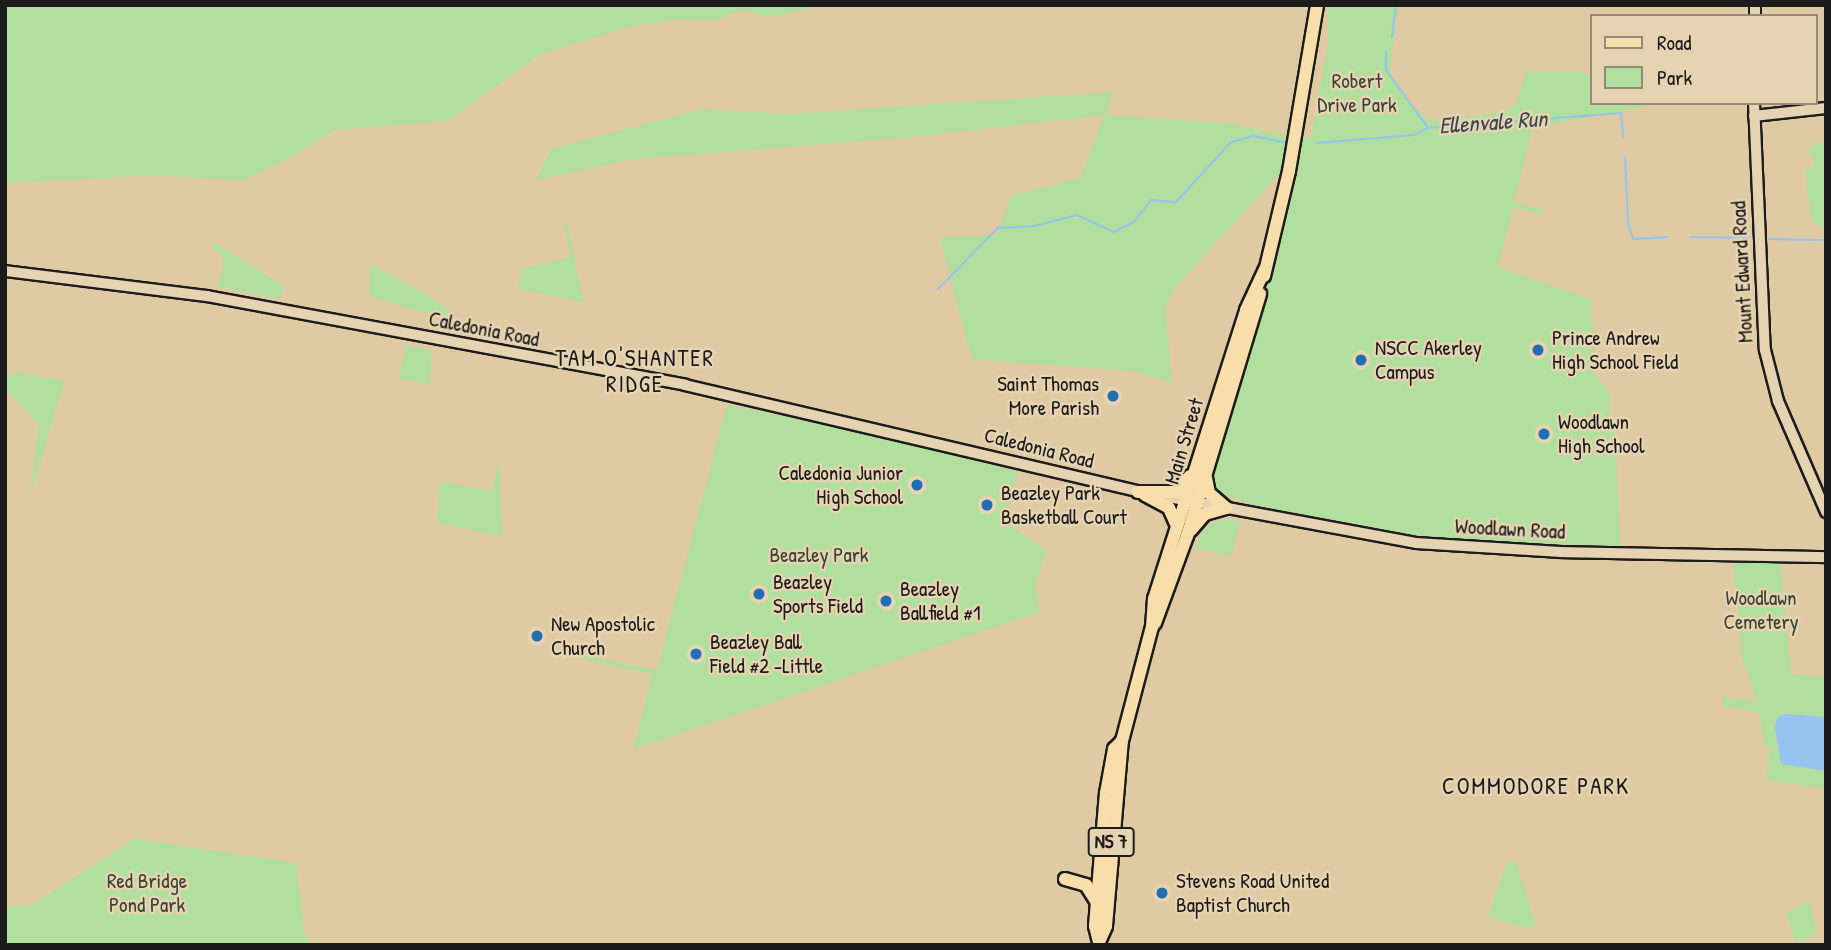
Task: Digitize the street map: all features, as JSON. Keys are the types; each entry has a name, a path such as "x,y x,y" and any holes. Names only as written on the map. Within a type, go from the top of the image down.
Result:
{"main road":[{"name":"Main Street","path":"1099,944 1105,926 1122,741 1152,627 1187,536 1192,501 1246,310 1265,269 1291,162 1317,5"},
{"path":"1139,492 1176,492 1202,468 1209,493 1226,508"},
{"path":"1139,492 1169,508 1177,526"},
{"name":"Main Street","path":"1152,627 1154,599 1177,526 1192,501"},
{"path":"1187,536 1205,514 1226,508"},
{"name":"Main Street","path":"1099,944 1096,901 1106,793 1114,749 1122,741"},
{"path":"1065,880 1086,885 1096,901"}],"street":[{"name":"Mount Edward Road","path":"1754,105 1765,350 1778,401 1826,512"},
{"path":"1754,116 1826,108"},
{"name":"Caledonia Road","path":"5,271 207,296 685,385 1139,492 1192,501"},
{"name":"Woodlawn Road","path":"1192,501 1407,542 1561,552 1826,557"}],"green space":[{"path":"5,5 813,5 814,8 770,17 740,10 714,21 679,19 629,27 541,54 448,121 334,130 292,157 241,181 157,175 5,183"},
{"name":"Robert Drive Park","path":"1328,5 1398,5 1390,73 1410,104 1429,120 1505,112 1516,104 1526,72 1582,72 1590,77 1590,105 1653,105 1532,128 1514,203 1544,210 1543,214 1513,208 1498,267 1591,299 1595,374 1610,395 1608,429 1615,430 1620,548 1414,544 1244,509 1246,501 1204,491 1288,213 1303,139 1312,135 1328,44"},
{"path":"1112,92 1107,115 1227,123 1296,138 1290,162 1175,287 1165,308 1172,382 1133,371 972,359 940,237 997,236 1011,196 1080,178 1105,115 903,138 634,159 536,180 551,149 702,109 792,114"},
{"path":"1818,142 1826,142 1826,233 1811,218 1805,170 1815,166 1808,147"},
{"path":"564,224 567,224 584,302 518,289 522,269 571,257"},
{"path":"215,243 284,286 280,299 218,287 224,258 212,247"},
{"path":"370,264 426,294 456,316 453,321 369,296"},
{"path":"406,346 432,350 429,384 399,379"},
{"path":"16,372 64,381 30,496 39,425 5,388 7,378"},
{"name":"Beazley Park","path":"727,405 873,434 1018,472 1006,522 1046,551 1035,586 1039,612 634,749 652,674 584,660 582,655 657,670"},
{"path":"499,460 502,536 437,523 441,481 492,491"},
{"path":"1223,519 1240,522 1231,556 1195,548 1204,527"},
{"name":"Woodlawn Cemetery","path":"1733,562 1780,562 1791,674 1826,678 1826,717 1785,714 1777,719 1776,740 1781,764 1826,771 1826,789 1766,780 1770,748 1765,747 1759,712 1724,707 1722,697 1758,702 1742,658"},
{"name":"Red Bridge Pond Park","path":"134,839 296,863 304,932 311,945 5,945 5,906 32,905"},
{"name":"COMMODORE PARK","path":"1508,860 1516,863 1536,926 1525,928 1488,916"},
{"path":"1809,901 1817,932 1809,939 1795,941 1786,912"}],"water":[{"path":"1785,714 1826,717 1826,771 1781,764 1775,728 1777,718"}],"waterway":[{"name":"Ellenvale Run","path":"1392,37 1396,5"},
{"name":"Ellenvale Run","path":"1386,52 1386,70 1428,128 1621,113 1623,137"},
{"path":"1317,143 1414,135 1426,129"},
{"path":"938,289 998,228 1034,226 1077,215 1114,232 1134,222 1151,200 1176,202 1231,142 1254,136 1288,143"},
{"name":"Ellenvale Run","path":"1625,157 1628,223 1633,239 1667,237"},
{"name":"Ellenvale Run","path":"1690,237 1749,238"},
{"name":"Ellenvale Run","path":"1769,239 1826,240"}],"place":[{"name":"Prince Andrew High School Field","path":"1538,350"},
{"name":"NSCC Akerley Campus","path":"1361,360"},
{"name":"Saint Thomas More Parish","path":"1113,396"},
{"name":"Woodlawn High School","path":"1544,434"},
{"name":"Caledonia Junior High School","path":"917,485"},
{"name":"Beazley Park Basketball Court","path":"987,505"},
{"name":"Beazley Sports Field","path":"759,594"},
{"name":"Beazley Ballfield #1","path":"886,601"},
{"name":"New Apostolic Church","path":"537,636"},
{"name":"Beazley Ball Field #2 -Little","path":"696,654"},
{"name":"Stevens Road United Baptist Church","path":"1162,893"}],"district":[{"name":"TAM O'SHANTER RIDGE","path":"635,371"},
{"name":"COMMODORE PARK","path":"1536,786"}]}
